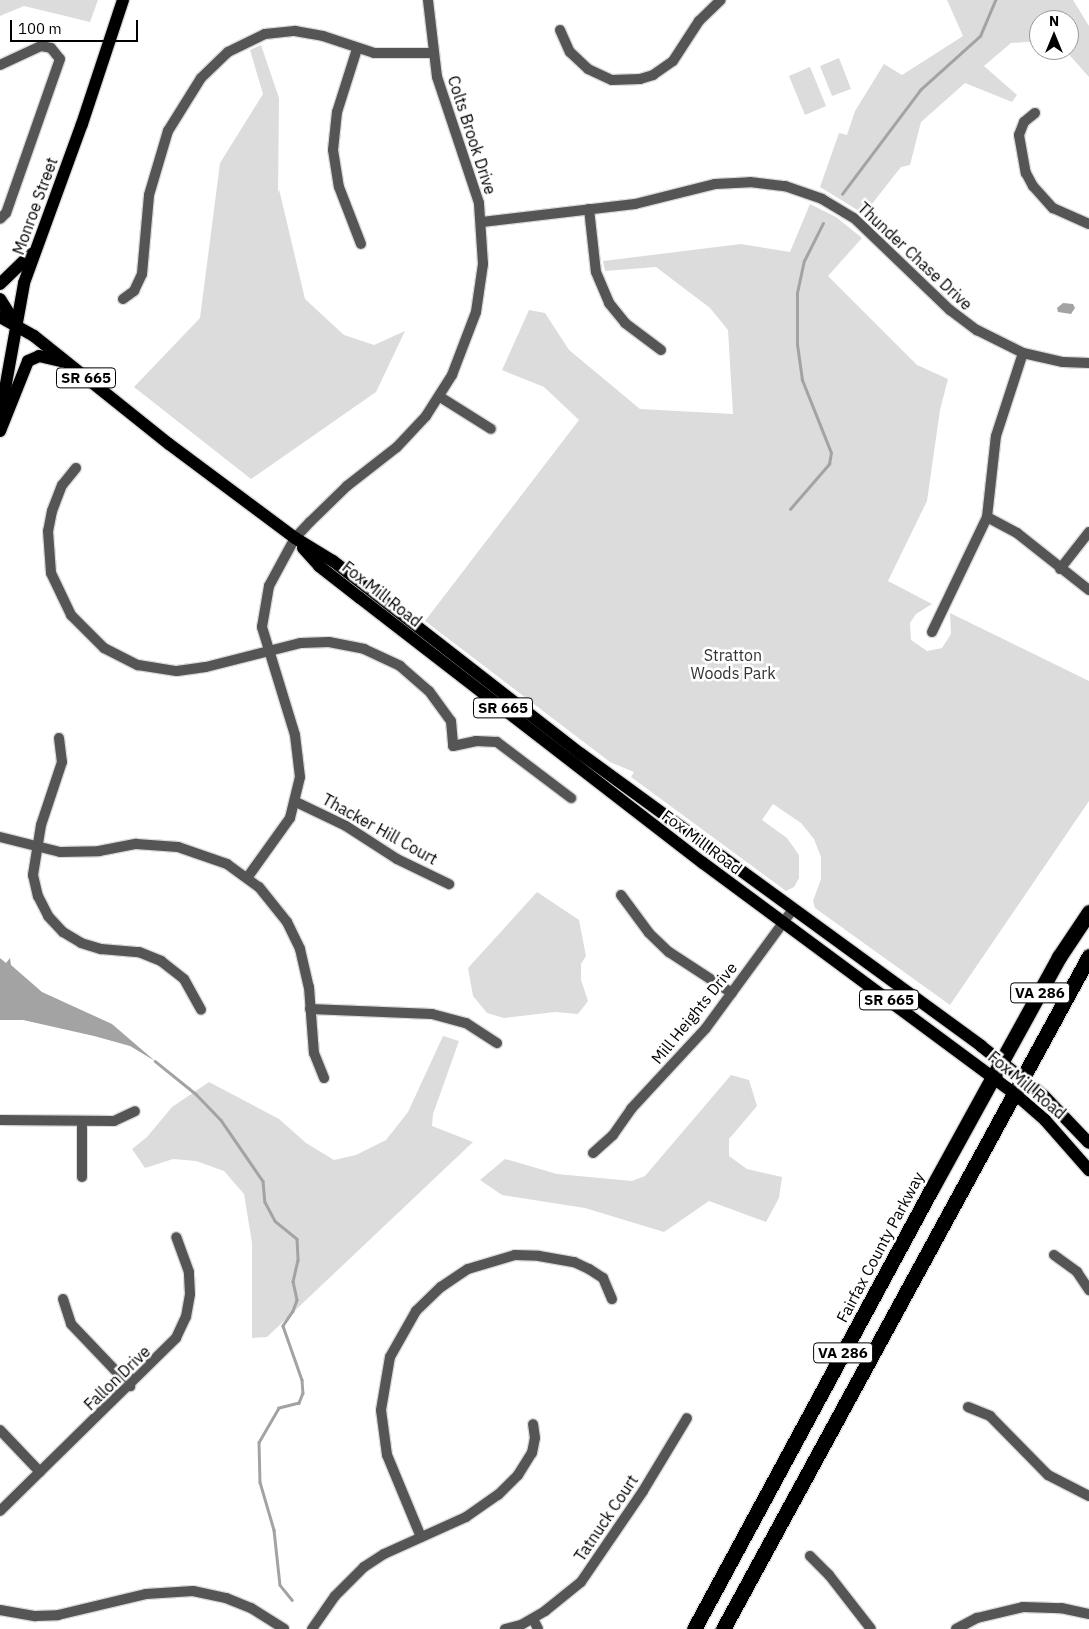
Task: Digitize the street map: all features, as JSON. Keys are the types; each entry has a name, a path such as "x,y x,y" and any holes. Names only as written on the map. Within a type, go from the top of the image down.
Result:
{"highway":[{"name":"Fairfax County Parkway","path":"694,1629 1059,957 1089,912"},
{"name":"VA 286","path":"723,1629 1089,956"}],"main road":[{"name":"Monroe Street","path":"0,417 15,323 36,249 124,4"},
{"path":"0,284 12,276 36,249"},
{"name":"Fox Mill Road","path":"0,299 15,323"},
{"name":"Fox Mill Road","path":"0,316 15,323 295,538 333,561 581,754 1002,1062 1049,1101 1089,1143"},
{"path":"0,431 28,361 39,356 68,364"},
{"name":"Fox Mill Road","path":"295,538 319,566 360,598 784,923 1014,1092 1045,1120 1089,1170"}],"street":[{"name":"Colts Brook Drive","path":"247,878 281,834 296,802 300,777 298,745 267,650 262,628 266,596 278,566 295,538 332,500 397,447 440,397 462,356 476,312 483,264 482,222 474,180 444,100 433,53 428,0"},
{"path":"560,30 570,52 588,69 612,80 640,79 653,75 672,60 700,21 720,0"},
{"path":"123,299 134,291 142,274 149,196 163,144 186,99 216,62 242,43 280,32 311,33 357,49 392,55 433,53"},
{"path":"0,65 41,46 51,48 60,59 6,213 0,219"},
{"path":"357,49 337,112 333,150 339,187 361,244"},
{"path":"1035,113 1024,122 1019,135 1026,173 1033,186 1053,208 1089,224"},
{"name":"Thunder Chase Drive","path":"482,222 635,204 732,182 767,183 802,191 854,218 963,321 996,342 1023,353 1063,362 1089,363"},
{"path":"589,210 596,272 609,303 625,323 662,350"},
{"path":"932,632 987,517 996,436 1023,353"},
{"path":"440,397 491,429"},
{"path":"76,468 55,501 48,531 48,552 59,595 89,636 120,658 167,670 197,669 301,643 329,642 364,649 400,666 429,691 451,721 454,746 476,741 497,742 571,798"},
{"path":"987,517 1018,533 1089,590"},
{"path":"1060,568 1089,532"},
{"path":"59,738 62,762 37,848 34,881 52,921 69,936 94,948 140,952 162,961 184,979 201,1010"},
{"name":"Thacker Hill Court","path":"296,802 346,826 397,860 448,884"},
{"path":"0,837 37,848 76,852 136,844 178,847 212,857 247,878 269,898 294,935 306,970 314,1053 324,1078"},
{"path":"621,895 649,933 669,952 732,993"},
{"name":"Mill Heights Drive","path":"592,1154 678,1061 732,993 793,909"},
{"path":"310,1010 432,1014 466,1023 497,1043"},
{"path":"0,1120 114,1121 135,1111"},
{"path":"82,1121 82,1177"},
{"name":"Fallon Drive","path":"0,1511 169,1348 186,1317 190,1294 189,1272 176,1237"},
{"path":"421,1537 387,1455 381,1410 390,1357 400,1335 416,1311 454,1277 491,1260 515,1255 539,1256 589,1269 603,1278 612,1299"},
{"path":"1054,1255 1076,1272 1089,1290"},
{"path":"63,1299 65,1312 71,1324 130,1386"},
{"path":"968,1407 990,1416 1048,1475 1089,1496"},
{"name":"Tatnuck Court","path":"505,1629 533,1619 564,1598 588,1573 687,1418"},
{"path":"312,1629 335,1596 364,1567 421,1537 478,1511 508,1486 532,1453 535,1438 533,1424"},
{"path":"0,1430 40,1472"},
{"path":"810,1556 829,1575 871,1629"},
{"path":"0,1610 35,1616 58,1615 146,1594 193,1591 226,1598 251,1608 284,1629"},
{"path":"956,1629 984,1616 1023,1607 1048,1606 1089,1614"},
{"path":"533,1619 538,1629"}],"green space":[{"path":"0,0 98,0 90,22 24,6 0,16"},
{"path":"947,0 1073,0 1089,26 1089,77 1074,60 1079,60 1079,10 1029,10 1029,42 1011,43 984,66 1017,95 1012,102 965,83 921,122 910,165 901,167 864,214 820,187 839,133 847,135 855,111 884,64 902,75 963,36"},
{"path":"261,45 279,98 278,194 279,189 305,299 344,335 374,345 405,331 376,392 251,479 134,387 200,318 220,163 263,94 250,50"},
{"path":"839,58 851,89 832,96 820,66"},
{"path":"810,67 826,106 805,115 789,76"},
{"name":"Stratton Woods Park","path":"810,204 836,217 862,238 828,276 917,365 948,379 940,410 927,501 888,581 932,604 916,614 910,623 911,640 927,651 942,648 951,634 950,613 1089,681 1089,801 950,1005 815,908 813,901 821,879 821,857 814,839 801,823 773,804 762,820 787,838 799,855 799,878 794,887 786,891 631,777 634,772 610,762 425,621 579,420 544,387 502,370 529,310 545,313 569,350 640,409 733,414 728,330 710,308 656,267 605,271 603,261 741,244 790,252"},
{"path":"537,892 579,920 586,956 581,964 581,980 588,1001 578,1014 555,1012 504,1018 487,1013 473,996 468,968"},
{"path":"443,1036 459,1041 433,1114 432,1126 473,1142 267,1337 252,1338 252,1243 244,1194 224,1171 196,1161 173,1159 145,1168 132,1149 147,1137 172,1107 209,1082 279,1119 306,1143 334,1160 356,1155 386,1140 408,1112"},
{"path":"731,1075 749,1080 757,1106 729,1139 729,1156 747,1169 782,1177 779,1198 766,1222 709,1201 664,1232 585,1208 502,1195 480,1180 505,1159 557,1174 632,1181 645,1176"}],"shaded area":[{"path":"1063,303 1073,304 1075,308 1071,314 1058,312 1057,308"},
{"path":"0,958 6,963 10,958 11,965 42,992 112,1024 155,1061 130,1046 94,1036 23,1020 0,1020"}],"waterway":[{"path":"842,194 920,90 980,36 995,0"},
{"path":"790,509 829,464 831,453 802,380 797,344 797,293 804,261 823,223"},
{"path":"155,1061 196,1094 221,1120 263,1181 265,1202 275,1221 297,1239 298,1260 293,1281 297,1300 293,1311 283,1326 302,1380 303,1393 299,1403 279,1408 259,1442 260,1482 274,1530 280,1585 292,1600"}]}
